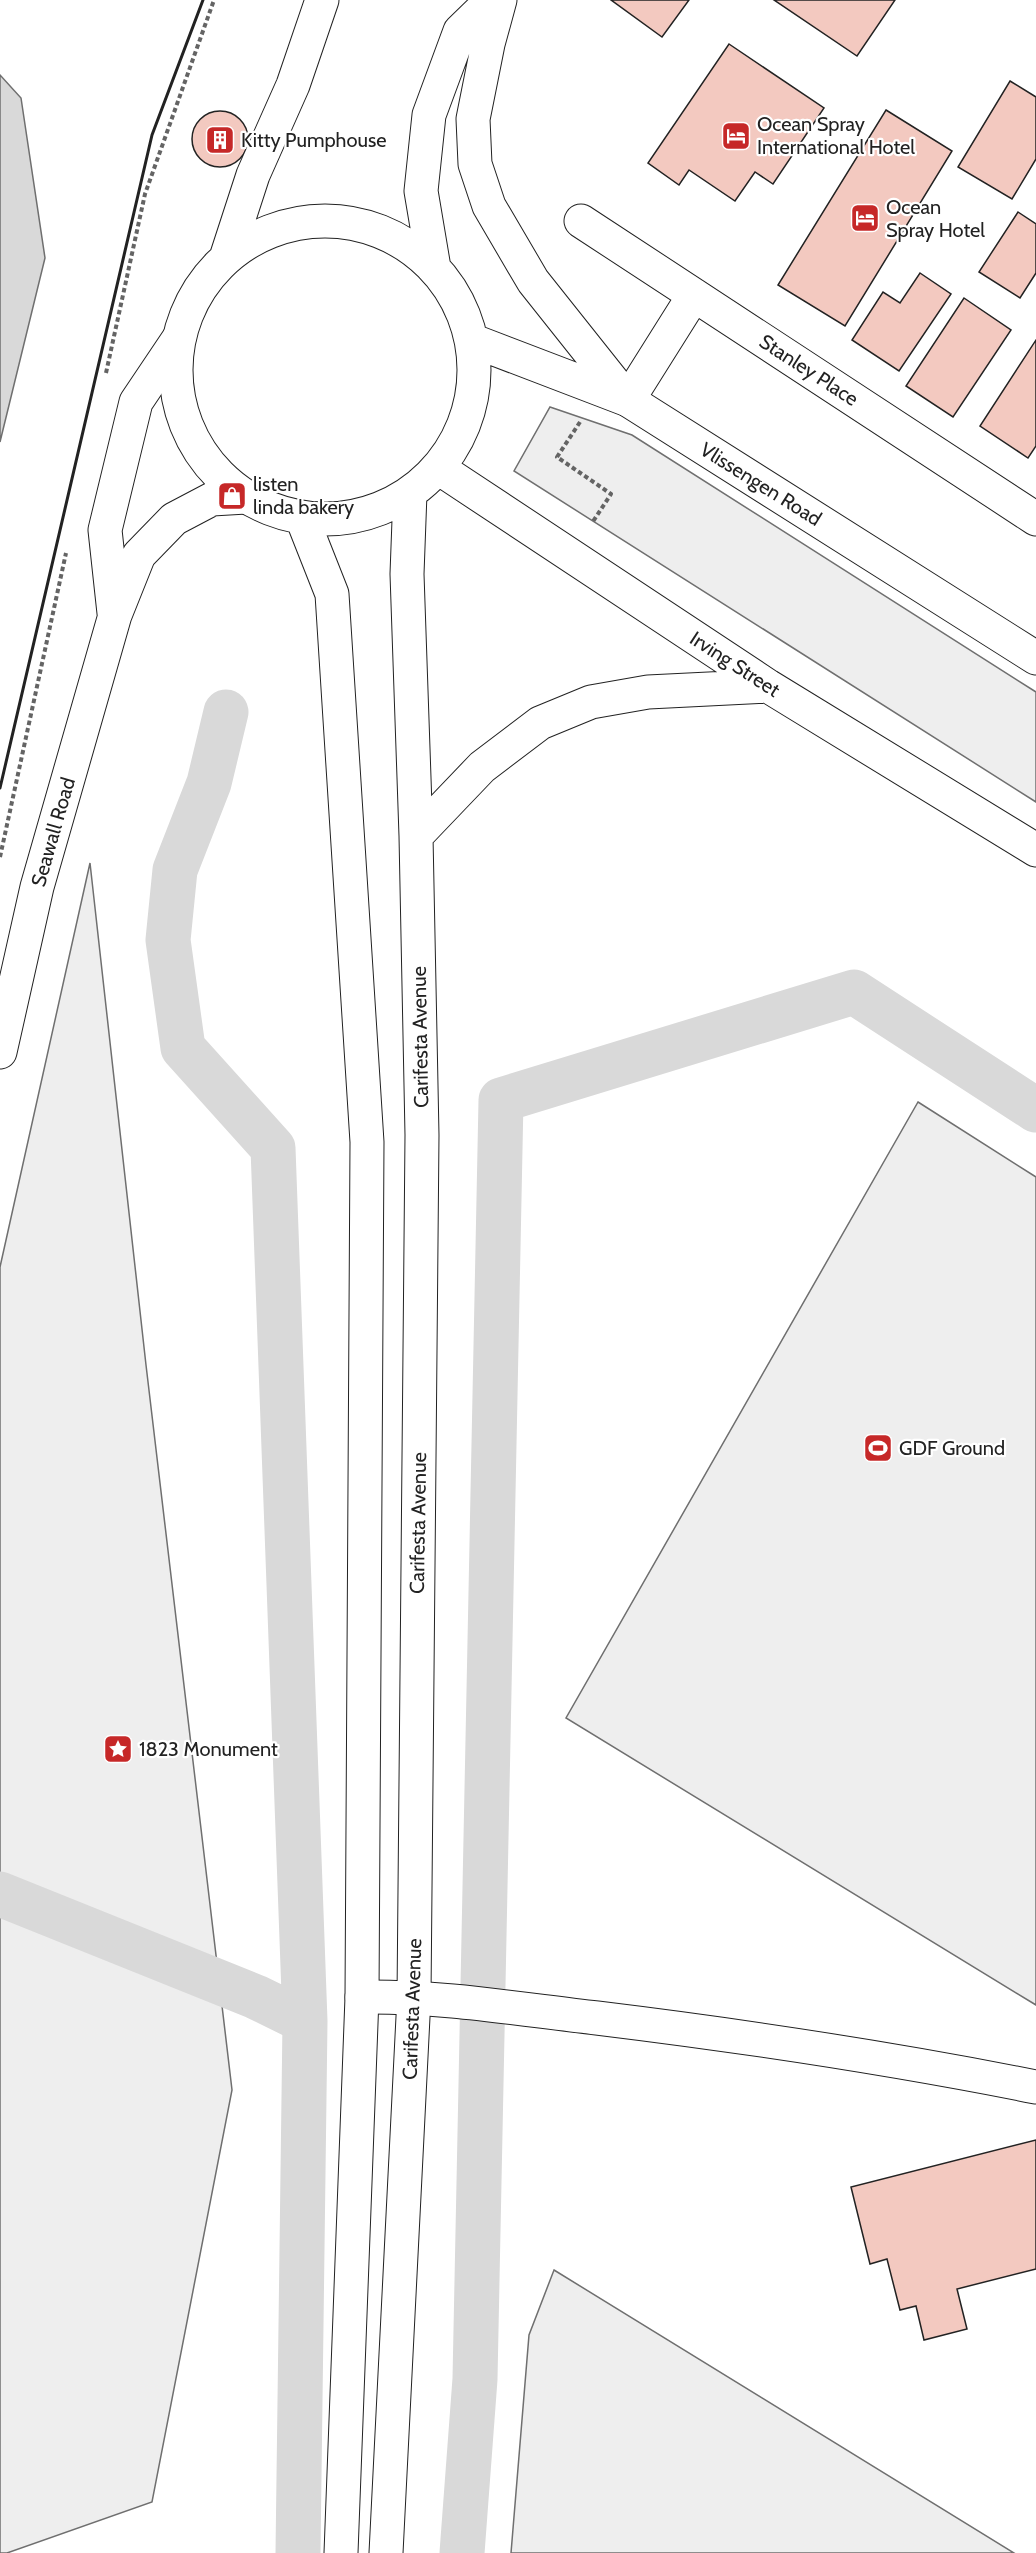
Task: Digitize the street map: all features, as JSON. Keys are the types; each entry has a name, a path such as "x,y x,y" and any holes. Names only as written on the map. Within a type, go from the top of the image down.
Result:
{"main road":[{"path":"226,258 253,175 293,85 322,0"},
{"path":"434,267 421,191 429,115 460,31 492,0"},
{"path":"500,0 488,44 473,119 475,164 489,206 533,281 614,394 694,295"},
{"path":"310,220 355,223 398,239 434,267 457,301 471,340 474,372 469,405 458,435 440,469 410,493 377,510 340,519 302,518 273,510 246,497 211,467 188,429 176,385 179,338 195,295 226,258 265,232 310,220"},
{"name":"Stanley Place","path":"581,221 1036,519"},
{"name":"Seawall Road","path":"115,615 105,530 136,402 179,338"},
{"name":"Vlissengen Road","path":"471,340 614,394 1036,658"},
{"name":"Irving Street","path":"440,469 572,554 768,686 1036,850"},
{"name":"Carifesta Avenue","path":"386,2553 414,1997 422,1135 416,836 407,574 410,493"},
{"name":"Seawall Road","path":"0,1052 37,887 115,615 139,555 174,519 212,499 246,497"},
{"path":"302,518 332,594 367,1142 362,1997 341,2553"},
{"path":"416,836 482,767 540,723 591,702 648,692 768,686"},
{"path":"362,1997 414,1997 466,2002 703,2031 945,2068 1036,2087"}],"path":[{"path":"572,554 611,494 557,457 614,394"}],"shaded area":[{"path":"0,75 21,98 45,258 0,442"},
{"path":"550,407 632,435 1036,692 1036,802 514,471"},
{"path":"90,863 146,1365 232,2090 152,2502 7,2553 0,2553 0,1267"},
{"name":"GDF Ground","path":"918,1102 1036,1177 1036,2005 566,1718"},
{"path":"554,2270 1014,2553 511,2553 529,2335"}],"building":[{"path":"611,0 689,0 662,37"},
{"path":"774,0 895,0 857,56"},
{"name":"Ocean Spray International Hotel","path":"729,44 824,108 773,184 755,172 735,201 689,170 679,185 648,163"},
{"path":"1010,81 1036,97 1036,159 1012,199 958,167"},
{"name":"Ocean Spray Hotel","path":"886,110 952,151 845,326 778,285"},
{"name":"Kitty Pumphouse","path":"220,111 235,116 243,124 248,139 243,154 235,162 220,167 205,162 197,154 192,139 197,124 205,116"},
{"path":"1018,212 1036,224 1036,273 1020,298 979,272"},
{"path":"920,273 951,294 899,371 852,340 883,292 900,303"},
{"path":"964,298 1011,330 953,417 906,386"},
{"path":"1036,340 1036,446 1028,458 980,426"},
{"path":"1036,2140 1036,2269 957,2289 967,2329 924,2340 916,2306 900,2310 887,2259 870,2264 851,2187"}],"waterway":[{"path":"226,712 209,783 175,870 168,940 183,1048 273,1148 305,2021 298,2553"},
{"path":"462,2553 475,2379 501,1100 854,992 1036,1110"},
{"path":"0,1894 256,1997 305,2021"}],"wall":[{"path":"0,788 152,135 203,0"}],"place":[{"name":"Ocean Spray International Hotel","path":"736,136"},
{"name":"Kitty Pumphouse","path":"220,140"},
{"name":"Ocean Spray Hotel","path":"865,218"},
{"name":"listen linda bakery","path":"232,496"},
{"name":"GDF Ground","path":"878,1448"},
{"name":"1823 Monument","path":"118,1749"}]}
